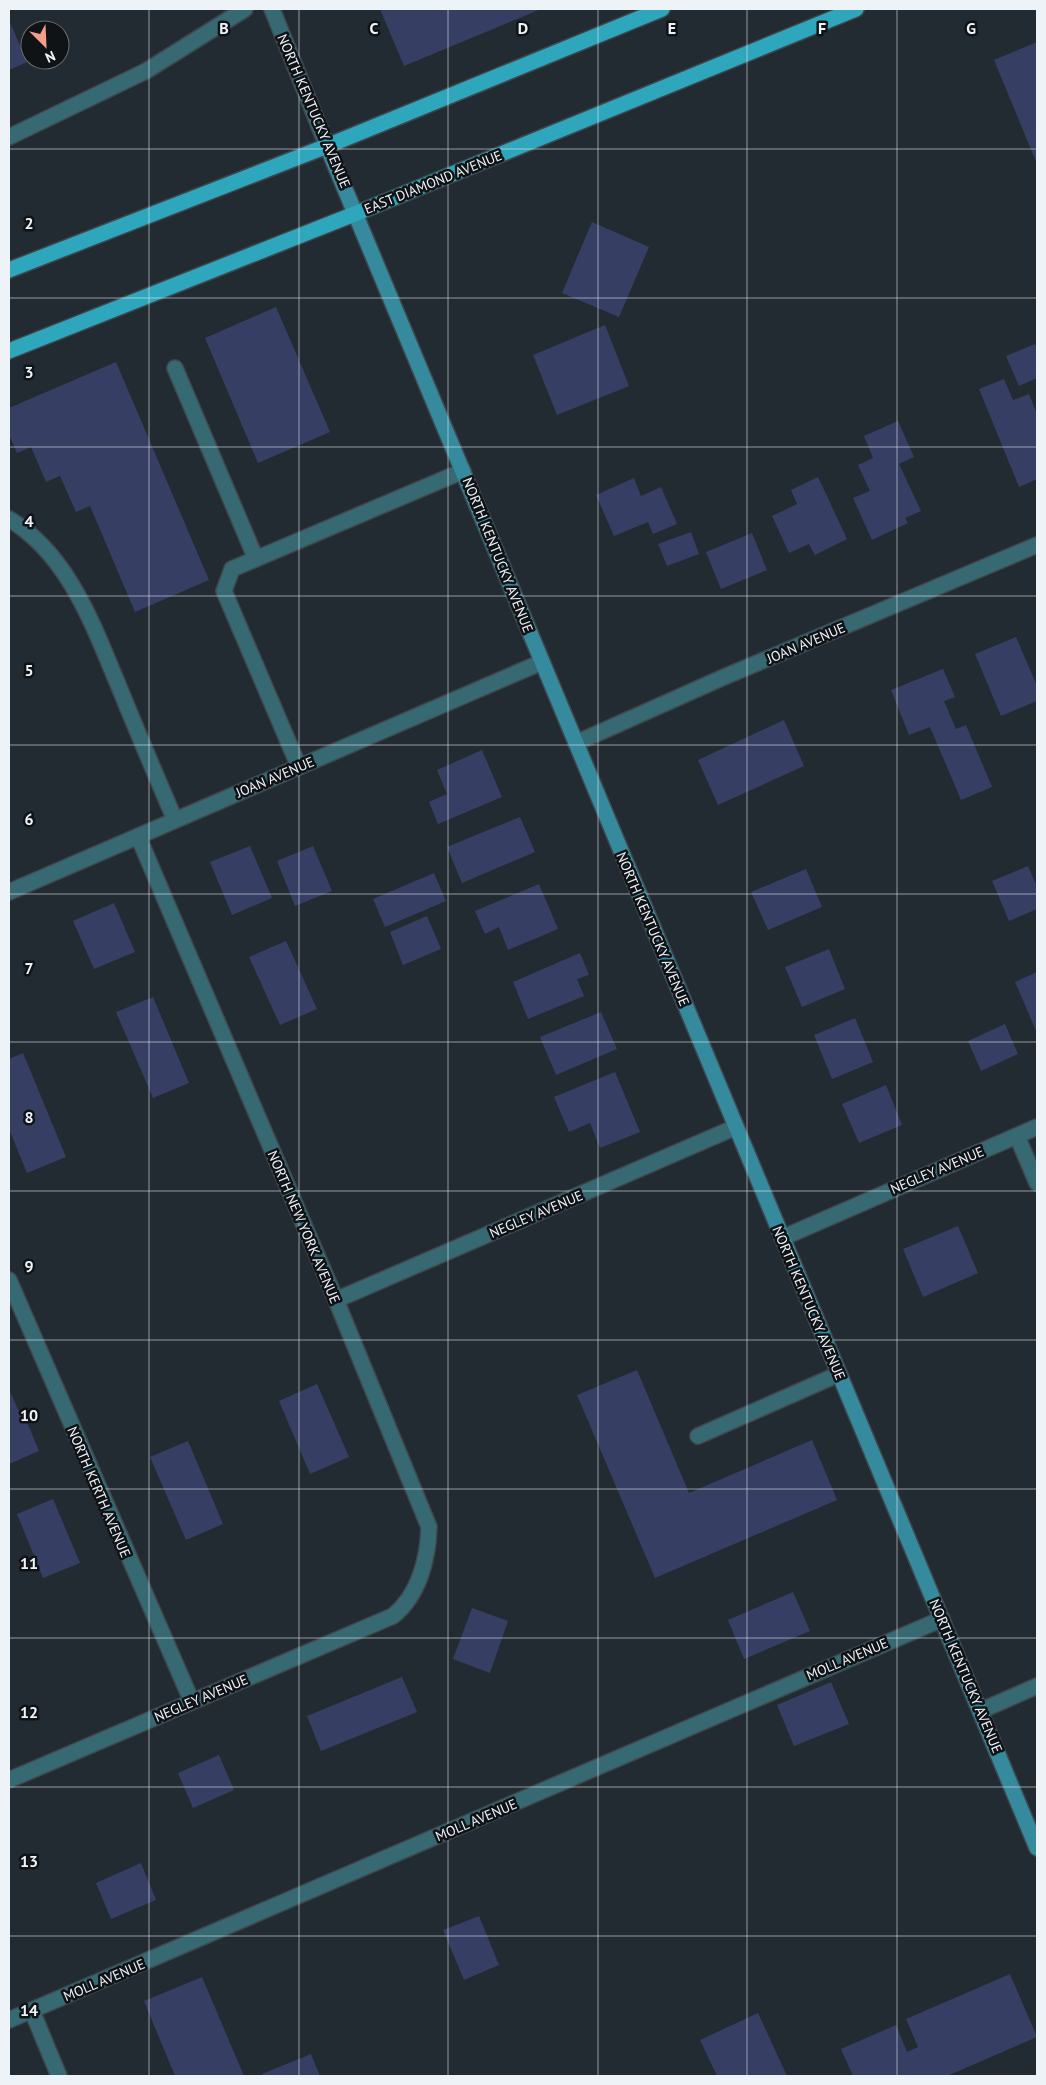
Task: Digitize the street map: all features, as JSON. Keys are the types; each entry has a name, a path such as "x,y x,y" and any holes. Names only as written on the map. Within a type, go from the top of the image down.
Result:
{"main road":[{"path":"9,270 327,146 662,9"},
{"name":"EAST DIAMOND AVENUE","path":"9,351 357,213 856,9"}],"street":[{"path":"9,137 146,71 245,9"},
{"name":"NORTH KENTUCKY AVENUE","path":"272,9 327,146 357,213 542,662 1037,1848"},
{"path":"175,368 256,559"},
{"path":"299,766 224,591 232,569 463,471"},
{"path":"9,519 23,527 52,556 74,589 92,622 175,820"},
{"name":"JOAN AVENUE","path":"576,743 724,677 1037,545"},
{"name":"JOAN AVENUE","path":"9,892 542,662"},
{"name":"NORTH NEW YORK AVENUE","path":"138,836 336,1300 428,1527 428,1550 422,1573 406,1606 393,1616"},
{"name":"NEGLEY AVENUE","path":"336,1300 736,1127"},
{"name":"NEGLEY AVENUE","path":"782,1238 1037,1127"},
{"path":"1017,1136 1037,1183"},
{"name":"NORTH KERTH AVENUE","path":"9,1280 192,1702"},
{"path":"698,1436 839,1374"},
{"name":"NEGLEY AVENUE","path":"9,1780 393,1616"},
{"name":"MOLL AVENUE","path":"9,2020 942,1619"},
{"path":"980,1711 1037,1686"},
{"path":"32,2011 59,2076"}],"building":[{"path":"380,9 541,9 404,66"},
{"path":"9,20 20,46 20,65 9,70"},
{"path":"1037,42 1037,164 994,60"},
{"path":"592,222 649,247 619,317 562,293"},
{"path":"276,307 330,432 258,463 205,338"},
{"path":"605,325 629,386 557,415 533,355"},
{"path":"1035,344 1037,350 1037,378 1019,386 1006,356"},
{"path":"116,362 209,580 135,612 90,506 76,512 60,476 46,482 31,447 17,453 9,435 9,408"},
{"path":"1004,379 1013,400 1029,394 1037,414 1037,479 1019,487 979,389"},
{"path":"898,421 914,457 899,464 921,511 905,518 908,523 872,540 853,498 870,491 858,465 873,458 864,436"},
{"path":"818,477 847,539 815,555 809,544 789,553 772,516 797,504 791,490"},
{"path":"634,478 641,496 661,487 677,524 653,534 648,522 614,536 596,495"},
{"path":"691,532 699,554 667,566 658,544"},
{"path":"752,533 767,570 721,589 706,552"},
{"path":"1016,637 1037,686 1037,701 1001,716 975,654"},
{"path":"943,669 955,697 944,701 956,729 966,725 992,787 961,800 930,727 909,735 891,690"},
{"path":"784,720 804,766 718,805 698,760"},
{"path":"482,750 502,797 438,824 429,802 447,794 437,770"},
{"path":"520,817 535,852 462,883 447,847"},
{"path":"250,846 272,898 232,915 210,862"},
{"path":"313,846 332,891 295,906 277,861"},
{"path":"1028,866 1037,887 1037,909 1009,921 992,881"},
{"path":"806,869 822,907 768,930 751,892"},
{"path":"434,873 446,901 385,927 373,899"},
{"path":"539,884 558,929 508,950 499,927 485,934 475,911"},
{"path":"114,903 135,952 94,969 73,921"},
{"path":"427,916 441,949 403,965 390,932"},
{"path":"286,941 317,1009 280,1025 249,957"},
{"path":"829,949 845,989 802,1007 785,967"},
{"path":"580,953 589,975 577,979 584,996 528,1019 513,982"},
{"path":"1037,972 1037,1033 1015,982"},
{"path":"153,997 189,1083 153,1098 116,1012"},
{"path":"601,1012 617,1049 556,1075 540,1037"},
{"path":"855,1018 873,1062 832,1079 814,1035"},
{"path":"1005,1024 1018,1054 981,1071 968,1041"},
{"path":"23,1053 66,1157 27,1173 9,1129 9,1059"},
{"path":"615,1072 640,1132 600,1148 590,1123 569,1132 554,1097"},
{"path":"886,1085 902,1125 859,1143 842,1104"},
{"path":"958,1226 978,1273 923,1297 903,1249"},
{"path":"637,1370 689,1493 812,1440 837,1500 655,1578 577,1395"},
{"path":"317,1384 349,1457 310,1474 279,1401"},
{"path":"9,1389 24,1423 27,1422 39,1451 9,1464"},
{"path":"188,1441 223,1524 186,1540 150,1457"},
{"path":"53,1499 80,1563 43,1578 17,1514"},
{"path":"793,1592 810,1631 744,1659 728,1620"},
{"path":"472,1608 508,1621 490,1673 453,1659"},
{"path":"402,1677 417,1712 321,1751 307,1716"},
{"path":"831,1682 849,1724 794,1746 777,1705"},
{"path":"219,1755 234,1790 193,1808 178,1773"},
{"path":"141,1863 156,1900 111,1919 96,1883"},
{"path":"479,1916 499,1965 464,1980 443,1930"},
{"path":"1010,1974 1037,2037 947,2076 853,2076 841,2049 896,2025 907,2052 918,2047 906,2019"},
{"path":"202,1977 244,2076 175,2076 144,2001"},
{"path":"758,2013 787,2076 717,2076 700,2040"},
{"path":"311,2054 320,2076 263,2076 262,2074"}]}
